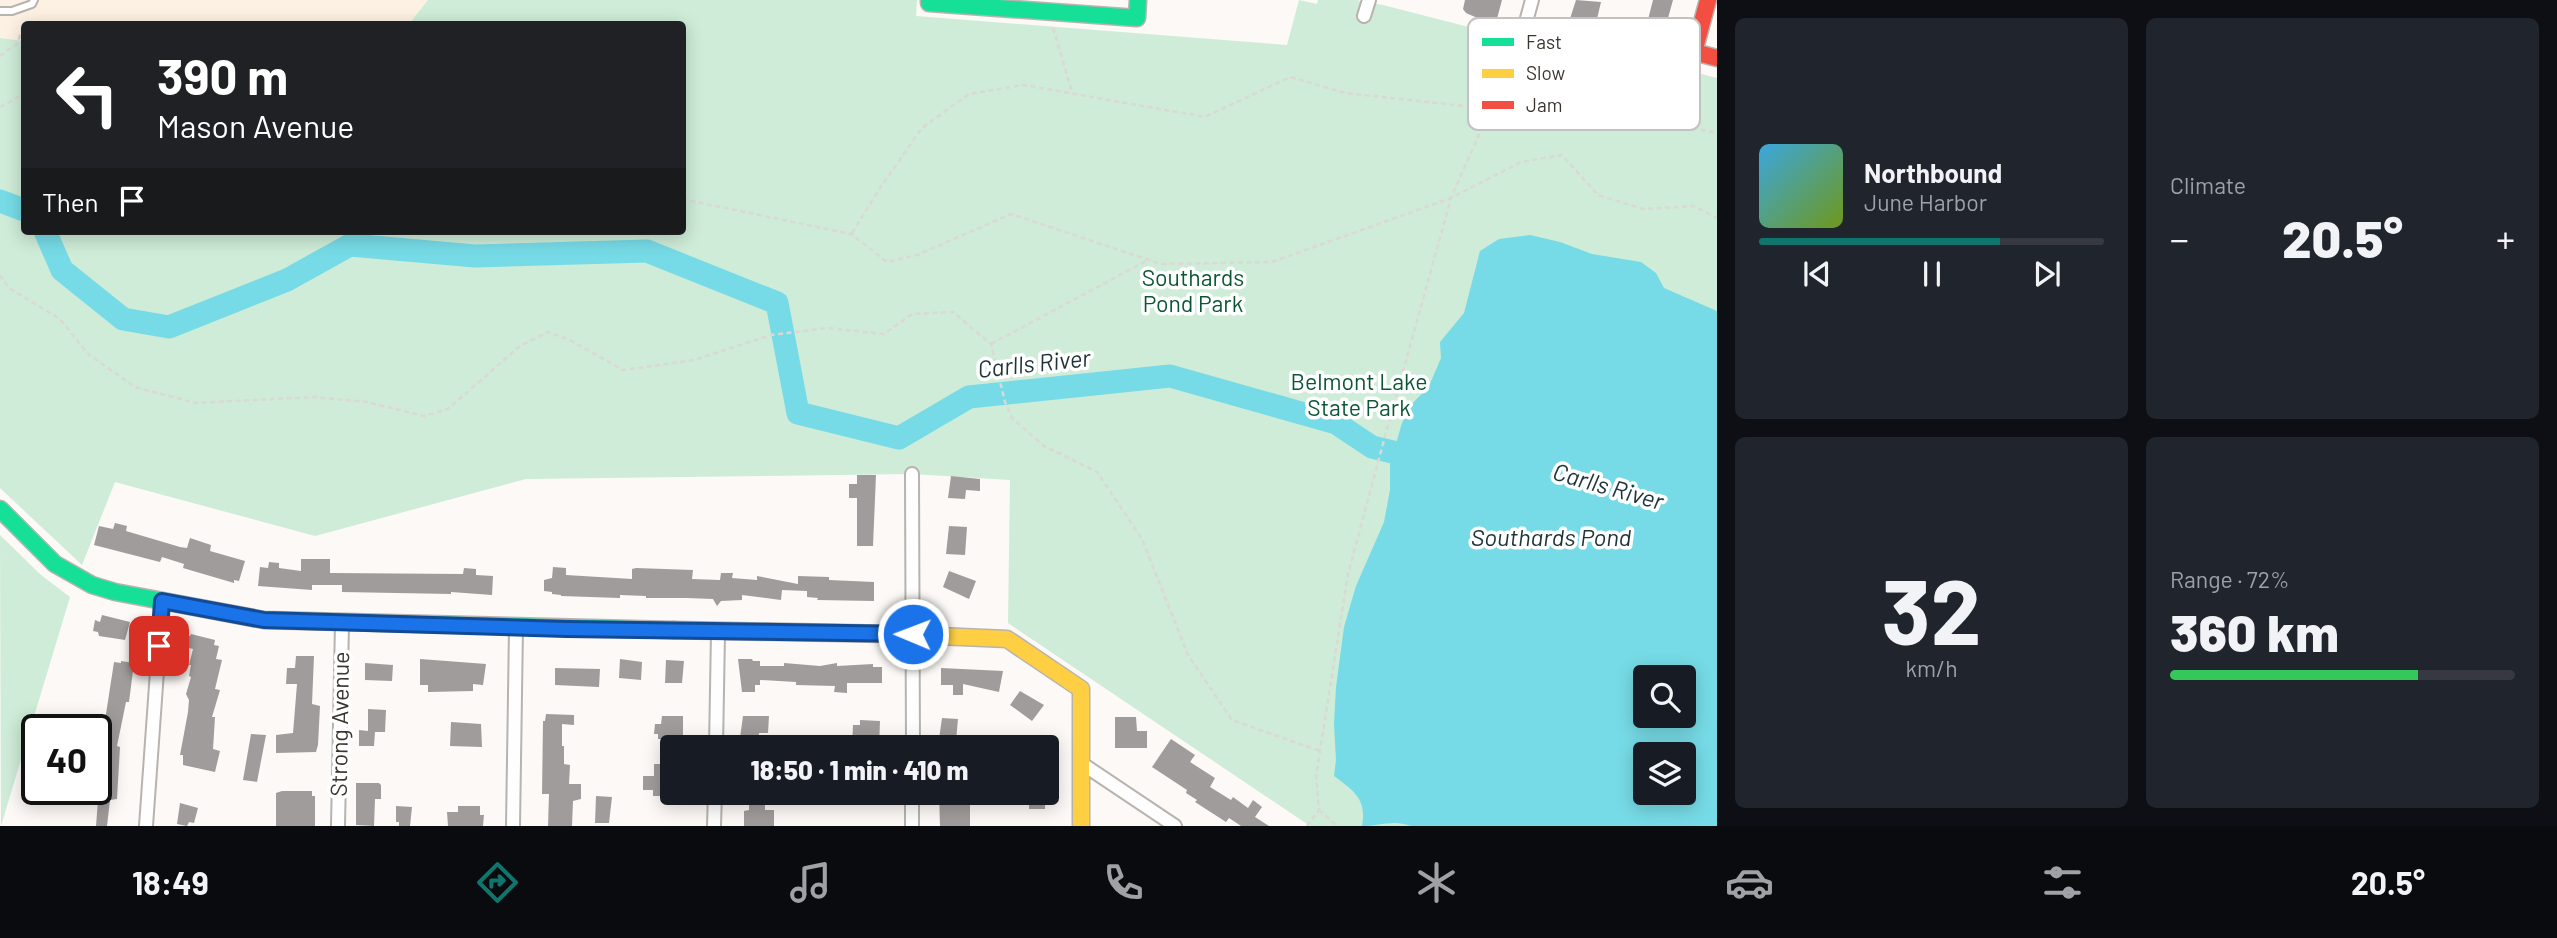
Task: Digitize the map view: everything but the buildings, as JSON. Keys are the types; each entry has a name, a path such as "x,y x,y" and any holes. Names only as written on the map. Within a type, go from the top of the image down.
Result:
{"street":[{"path":"929,1 1136,18 1138,0"},
{"path":"1364,16 1368,0"},
{"path":"1527,18 1532,0"},
{"path":"1700,30 1708,0"},
{"path":"1700,54 1717,58"},
{"path":"912,474 912,735"},
{"path":"0,509 55,564 92,584 115,592 264,620 516,628 913,634 1007,639 1081,689 1081,826"},
{"path":"146,826 162,601"},
{"name":"Strong Avenue","path":"338,826 342,623"},
{"path":"513,826 516,628"},
{"path":"716,735 718,632"},
{"path":"1081,764 1175,826"},
{"path":"714,826 715,805"},
{"path":"912,805 912,826"}],"lane":[{"path":"0,11 12,11 32,4 34,0"}],"path":[{"path":"1048,11 1072,92"},
{"path":"0,57 17,44 21,33"},
{"path":"851,234 922,128 969,94 1024,85 1205,117 1290,77 1346,93 1468,107"},
{"path":"0,107 21,96"},
{"path":"1307,826 1319,810 1316,776 1348,574 1451,198 1481,130"},
{"path":"686,200 851,234 887,262 917,255 1011,214 1161,264 1272,262 1451,198 1521,162 1562,155 1598,195 1643,209 1694,206 1717,218"},
{"path":"991,344 1148,260"},
{"path":"0,275 9,288 60,319 88,354 135,387 195,403 313,397 367,402 424,416 448,409 520,346 548,332 570,340 623,370 694,360 771,335 828,328 884,334 912,314 953,312 991,344 1005,402 1012,418 1044,446 1097,472 1142,539 1188,655 1232,720 1320,751"},
{"path":"1319,810 1338,826"}],"shaded area":[{"path":"0,0 917,0 907,134 686,26 686,21 21,21 21,41 0,38"}],"green space":[{"name":"Southards Pond Park","path":"428,0 917,0 916,16 1287,45 1299,0 1317,4 1318,0 1356,0 1468,27 1468,130 1700,130 1700,74 1717,78 1717,826 1310,826 1008,623 1010,480 912,474 526,479 315,536 115,482 82,565 0,488 0,38 21,41 21,235 686,235 686,21 411,21"},
{"path":"0,535 41,575 70,597 35,714 21,714 21,760 1,826"}],"water":[{"name":"Southards Pond","path":"1530,235 1592,254 1641,262 1656,273 1664,288 1717,311 1717,826 1411,826 1393,823 1362,826 1361,802 1353,791 1334,776 1336,687 1344,627 1356,586 1384,522 1390,490 1390,464 1402,423 1411,405 1429,386 1441,358 1440,342 1464,313 1480,251 1499,239"}],"waterway":[{"name":"Carlls River","path":"0,201 21,209"},
{"name":"Carlls River","path":"47,235 62,270 123,319 169,327 287,280 350,245 475,256 647,251 777,303 798,413 899,438 969,397 1170,376 1336,423 1372,447 1422,459"}],"traffic: fast":[{"path":"929,0 929,3 1137,18 1138,0"},
{"path":"0,509 55,564 92,585 115,592 264,620 674,630"}],"traffic: slow":[{"path":"893,634 1007,639 1081,689 1081,826"}],"traffic: jam":[{"path":"1700,30 1708,0"},
{"path":"1700,54 1717,58"},
{"path":"674,630 893,634"}],"route":[{"path":"159,646 162,601 264,620 566,629 913,634"}],"park label":[{"name":"Belmont Lake State Park","path":"1359,395"}]}
